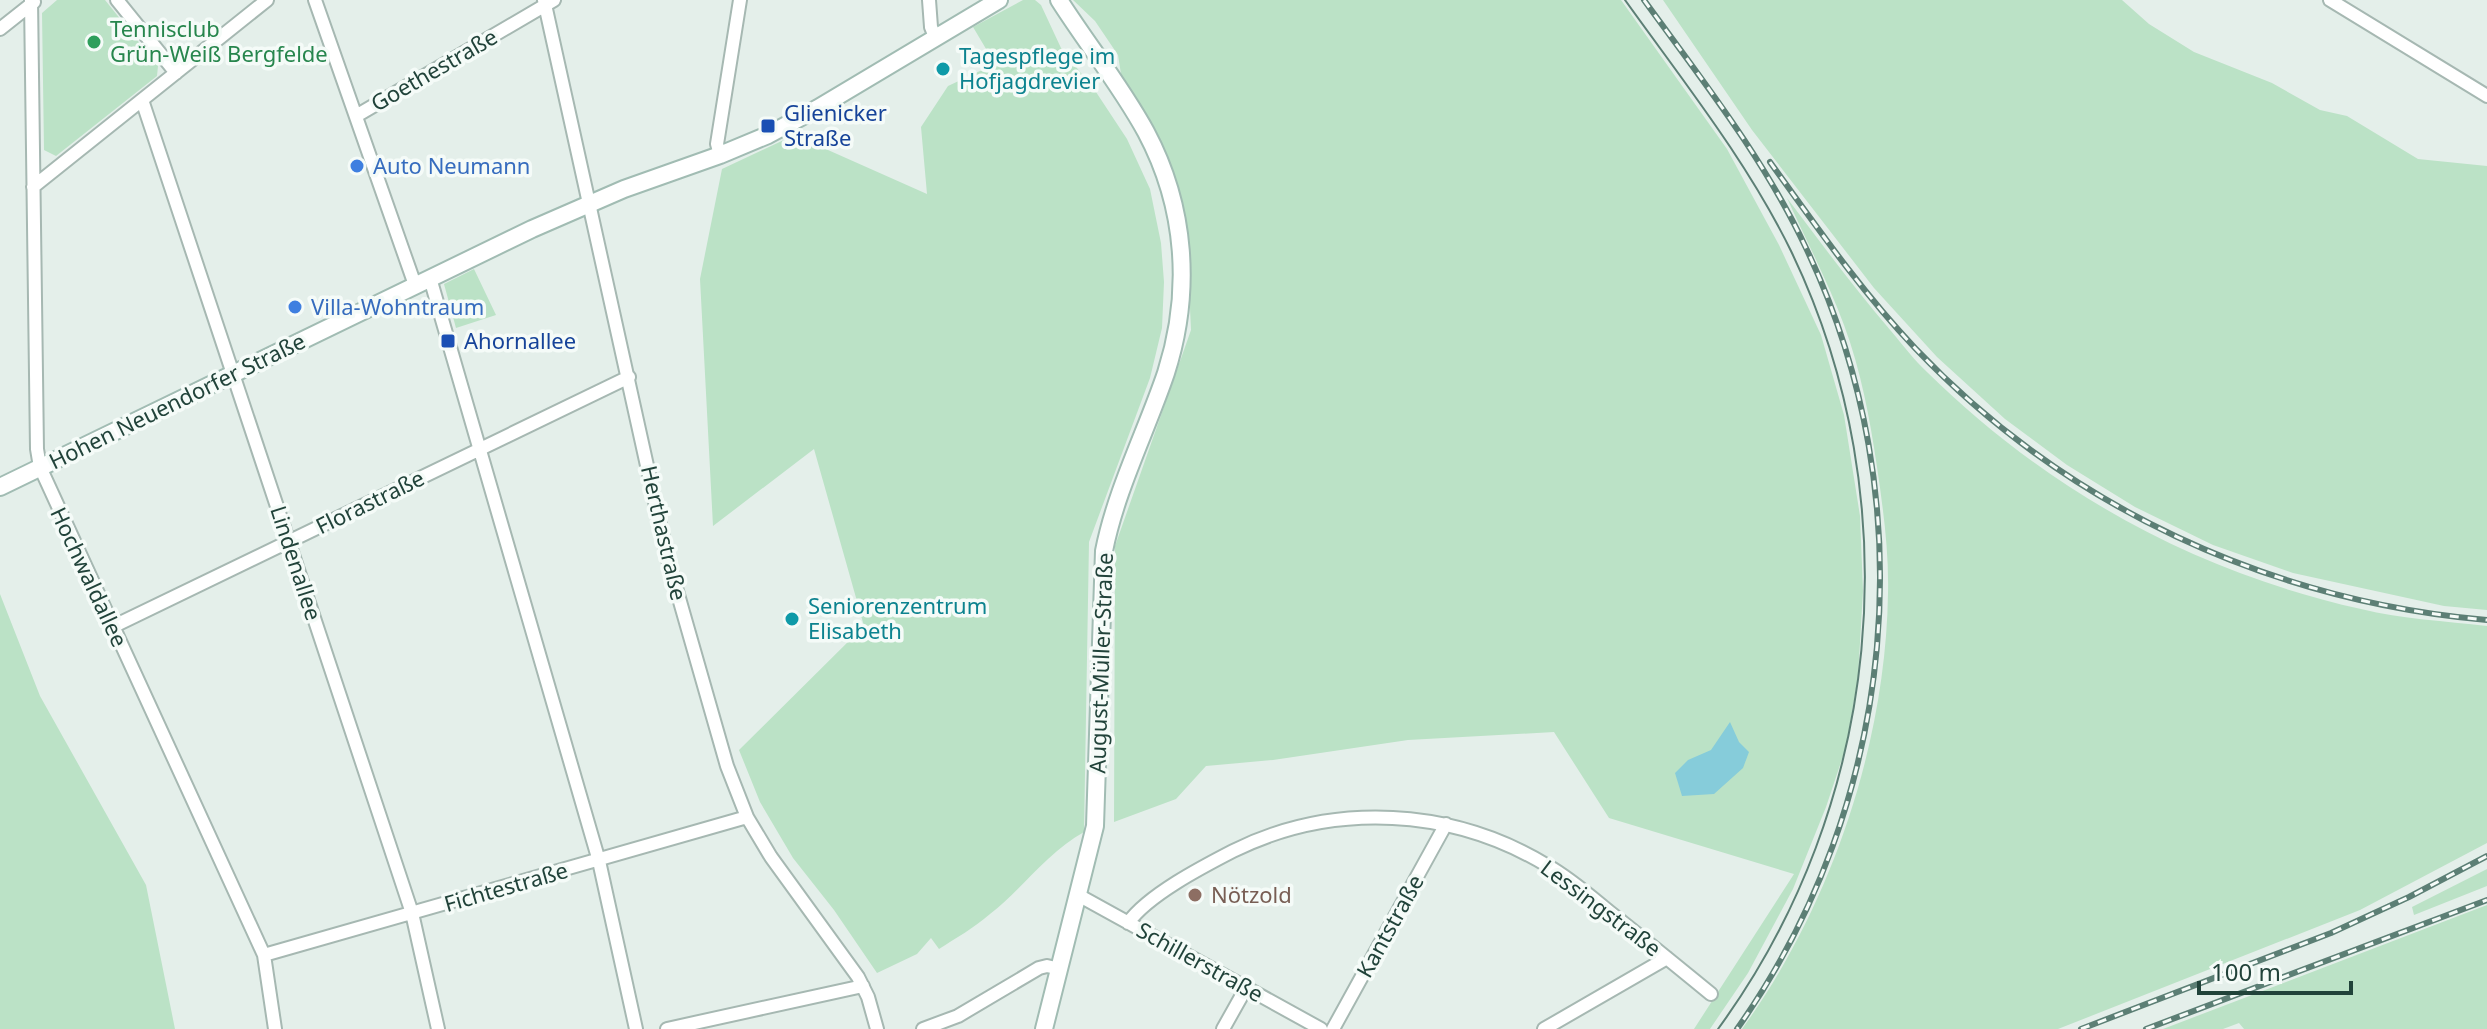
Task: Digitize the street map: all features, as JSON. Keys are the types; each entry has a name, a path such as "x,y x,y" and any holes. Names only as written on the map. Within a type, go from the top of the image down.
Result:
{"main road":[{"name":"Hohen Neuendorfer Straße","path":"0,487 590,203 720,155 794,122 999,0"},
{"name":"August-Müller-Straße","path":"1044,1029 1093,837 1096,814 1104,551 1111,521 1171,357 1181,304 1182,269 1177,214 1158,157 1125,98 1059,0"}],"street":[{"path":"117,0 176,73"},
{"path":"33,187 267,0"},
{"path":"315,0 356,116 422,282 479,450 599,861 636,1029"},
{"path":"720,155 717,144 740,0"},
{"path":"929,0 935,37"},
{"path":"2330,0 2347,5 2487,96"},
{"path":"0,29 33,1"},
{"name":"Hochwaldallee","path":"33,1 33,187 37,449 40,467 264,955 275,1029"},
{"name":"Goethestraße","path":"356,116 548,2"},
{"name":"Herthastraße","path":"548,2 667,556 727,766 747,817 775,863 863,986 877,1029"},
{"name":"Lindenallee","path":"142,100 412,913 438,1029"},
{"name":"Florastraße","path":"112,627 629,377"},
{"name":"Fichtestraße","path":"264,955 747,817"},
{"name":"Lessingstraße","path":"1128,923 1144,905 1247,844 1325,821 1405,818 1446,824 1508,844 1551,867 1711,994"},
{"name":"Kantstraße","path":"1333,1029 1446,824"},
{"name":"Schillerstraße","path":"1078,895 1321,1029"},
{"path":"1544,1029 1667,958"},
{"path":"923,1029 958,1016 1039,968 1060,969"},
{"path":"667,1029 863,986"},
{"path":"1223,1029 1246,988"}],"green space":[{"name":"Tennisclub Grün-Weiß Bergfelde","path":"57,0 105,0 158,66 157,76 56,156 44,150 42,13"},
{"path":"1023,0 1035,0 1041,5 1061,48 1096,92 1127,139 1150,189 1161,243 1164,282 1162,328 1150,378 1089,542 1084,832 1059,850 1002,904 971,928 939,949 931,938 917,954 877,973 834,910 793,858 760,802 739,750 864,626 814,449 713,526 700,279 722,169 792,134 927,194 921,127 948,86 995,64 973,27"},
{"path":"1073,0 1621,0 1727,149 1779,245 1821,335 1844,415 1860,516 1863,591 1858,677 1846,747 1826,807 1793,889 1748,973 1710,1029 1694,1029 1794,874 1609,818 1554,732 1408,740 1273,760 1206,766 1176,799 1114,822 1115,546 1191,330 1187,244 1176,179 1121,74 1118,55 1095,21"},
{"path":"1663,0 2122,0 2149,24 2194,52 2272,83 2320,110 2347,116 2418,159 2487,166 2487,610 2444,606 2293,573 2213,545 2135,507 2067,465 2005,419 1937,357 1874,288 1752,130"},
{"path":"1787,198 1922,367 1974,415 2074,490 2183,549 2300,593 2392,615 2487,626 2487,843 2360,910 2058,1029 1742,1029 1802,931 1826,878 1864,765 1877,708 1885,650 1887,545 1860,377 1838,309"},
{"path":"474,269 496,315 456,328 444,284"},
{"path":"0,594 40,696 146,885 175,1029 0,1029"},
{"path":"2487,869 2487,886 2414,915 2412,907"},
{"path":"2487,905 2487,1029 2244,1029 2239,1023 2223,1029 2163,1029"}],"water":[{"path":"1730,722 1739,742 1749,752 1743,768 1714,794 1682,796 1675,773 1688,760 1711,750"}],"tram line":[{"path":"1625,0 1734,153 1791,251 1829,347 1854,447 1864,548 1861,650 1845,751 1816,848 1773,942 1718,1029"}],"railway":[{"path":"1644,0 1752,151 1806,248 1844,345 1868,444 1879,546 1877,648 1861,748 1833,846 1791,940 1737,1029"},
{"path":"1770,162 1858,281 1915,348 1974,405 2038,455 2105,499 2176,536 2250,568 2327,592 2406,609 2487,620"},
{"path":"2081,1029 2331,933 2487,856"},
{"path":"2146,1029 2487,900"}],"place":[{"name":"Tennisclub Grün-Weiß Bergfelde","path":"94,42"},
{"name":"Tagespflege im Hofjagdrevier","path":"943,69"},
{"name":"Glienicker Straße","path":"768,126"},
{"name":"Auto Neumann","path":"357,166"},
{"name":"Villa-Wohntraum","path":"295,307"},
{"name":"Ahornallee","path":"448,341"},
{"name":"Seniorenzentrum Elisabeth","path":"792,619"},
{"name":"Nötzold","path":"1195,895"}]}
